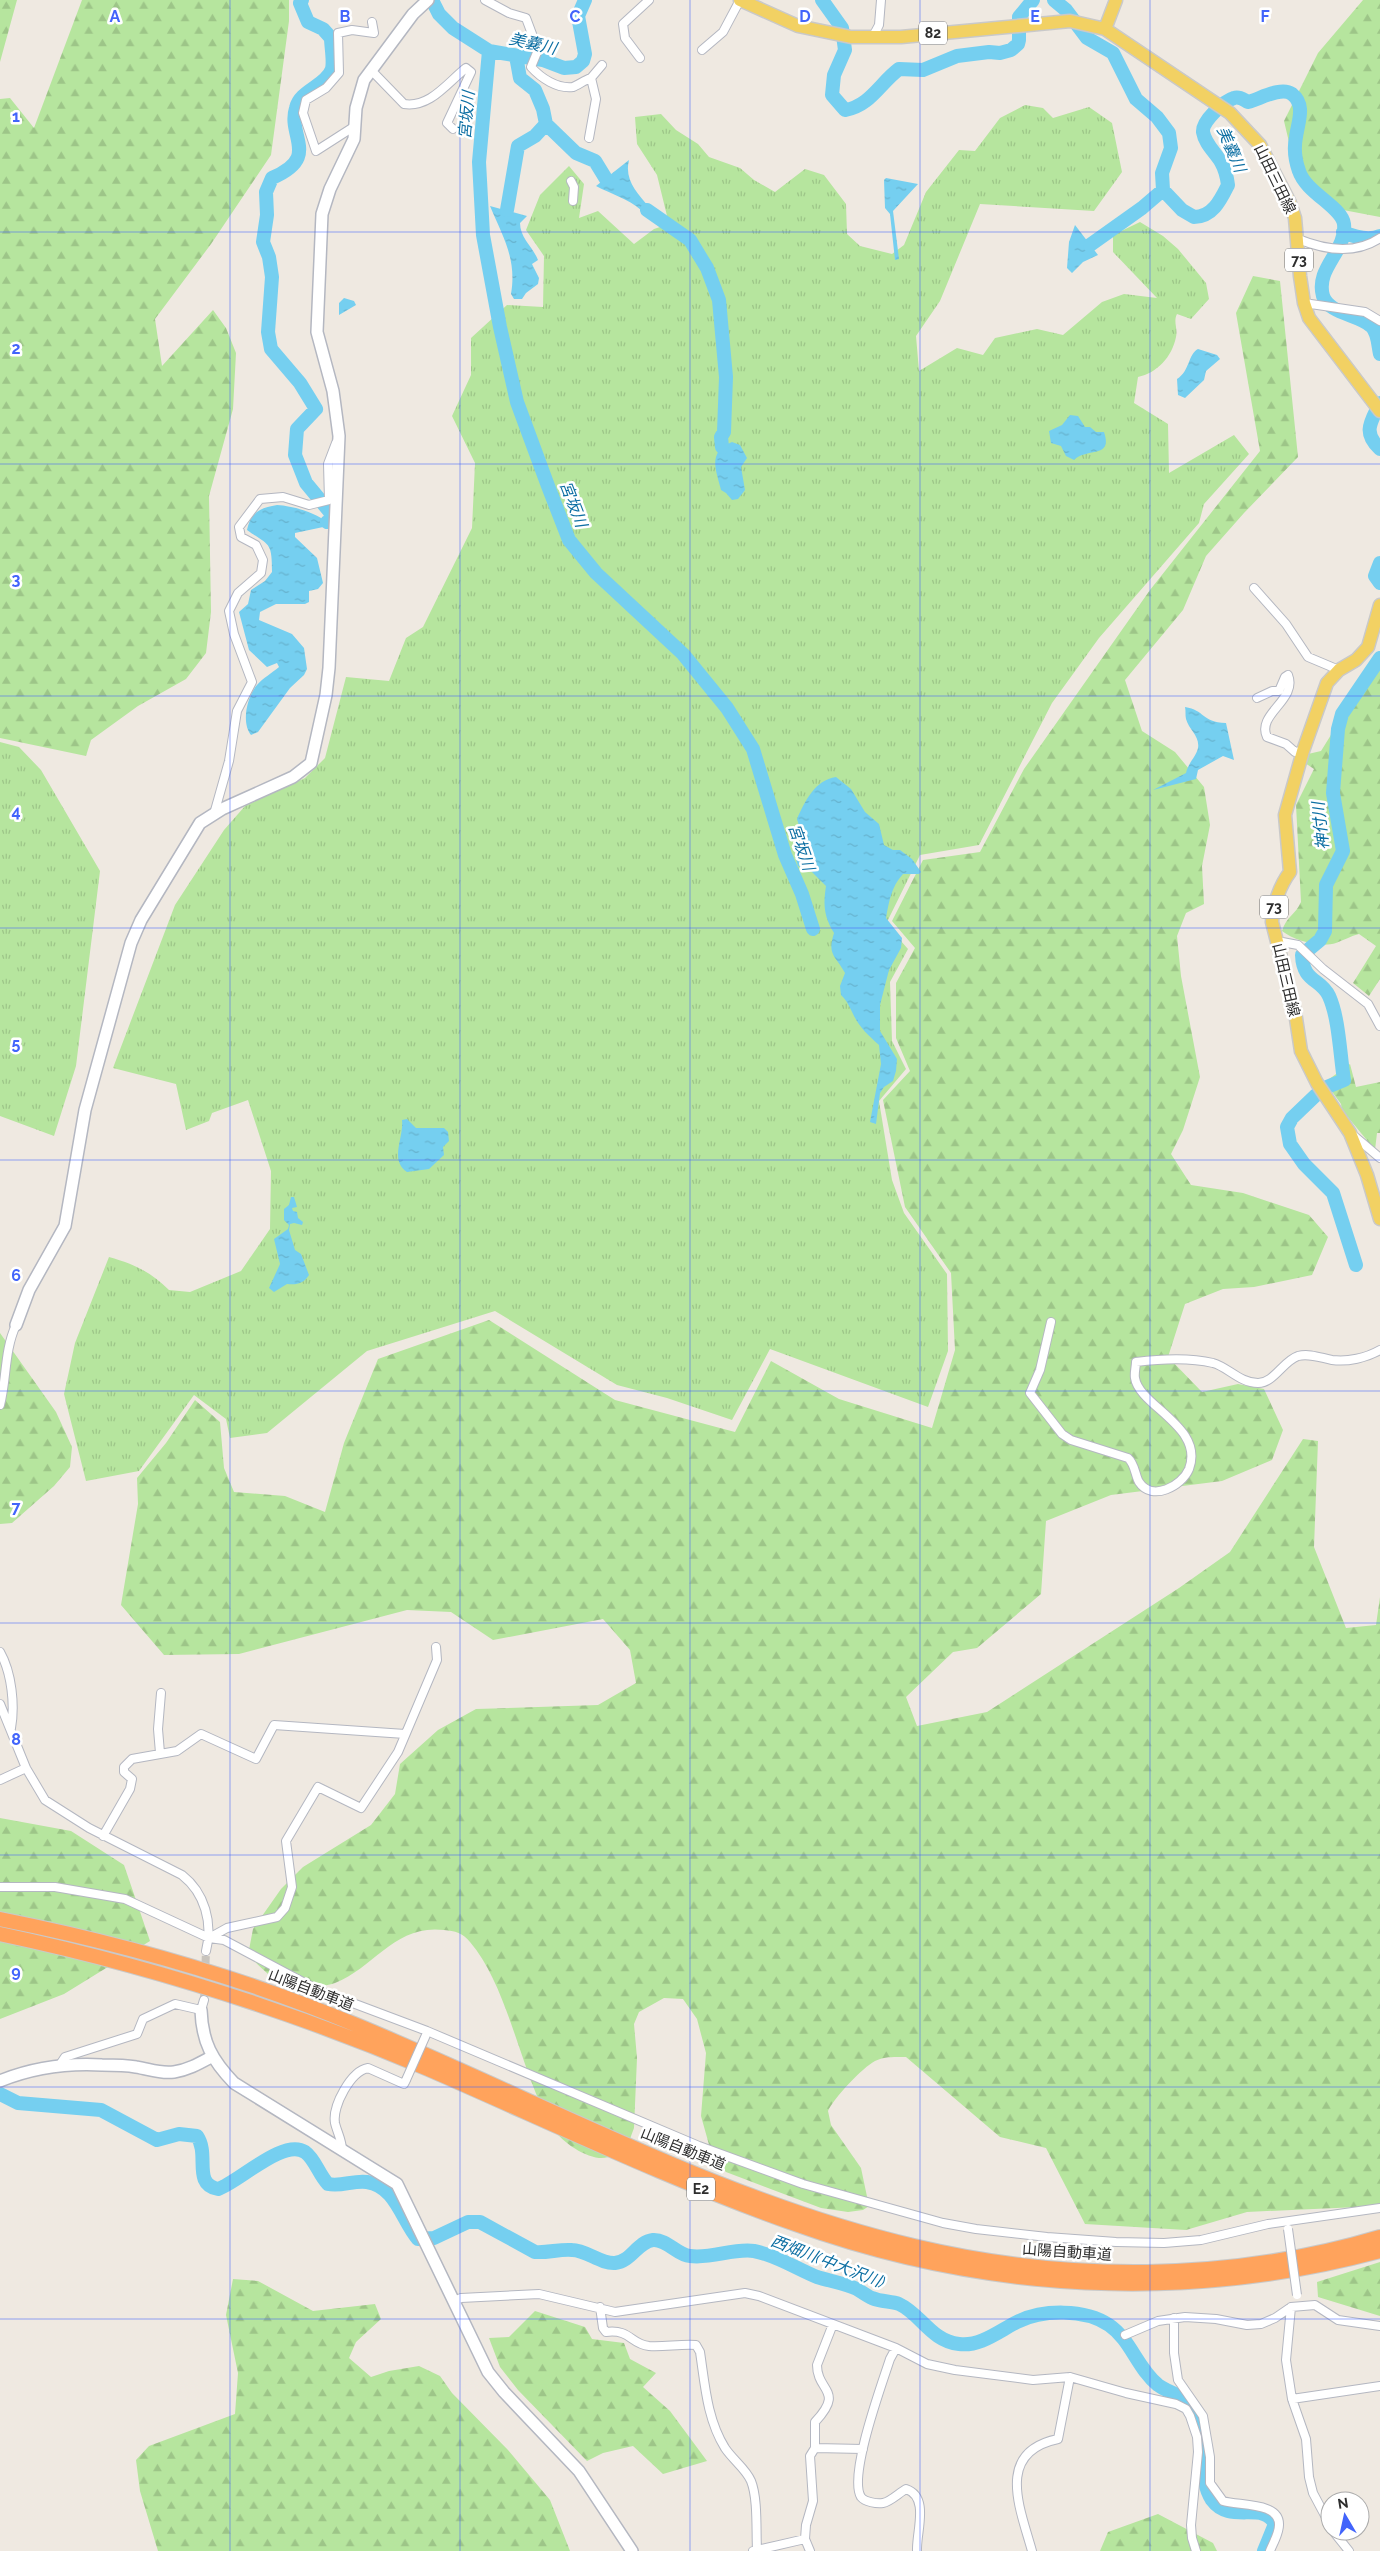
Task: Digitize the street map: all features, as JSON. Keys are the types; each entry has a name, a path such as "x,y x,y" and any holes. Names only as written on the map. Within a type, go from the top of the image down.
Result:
{"highway":[{"name":"山陽自動車道","path":"0,1919 57,1931 218,1974 284,1996 432,2057 701,2175 800,2212 911,2245 1031,2267 1082,2271 1164,2272 1235,2266 1283,2259 1380,2237"},
{"name":"山陽自動車道","path":"0,1934 52,1944 176,1977 278,2010 426,2069 695,2187 799,2226 908,2258 1030,2280 1131,2285 1237,2280 1285,2272 1380,2251"}],"main road":[{"name":"82","path":"740,0 798,26 836,36 872,38 1070,21 1105,29"},
{"path":"1105,29 1116,0"},
{"name":"山田三田線","path":"1105,29 1230,113 1260,145 1290,203 1298,239 1304,304 1309,318 1377,408"},
{"name":"山田三田線","path":"1380,605 1368,647 1356,660 1339,670 1327,684 1303,752 1285,815 1290,872 1284,880 1272,912 1272,922 1295,1012 1301,1051 1317,1083 1350,1133 1367,1175 1380,1219"}],"street":[{"path":"0,1405 5,1383 9,1340 29,1290 65,1226 85,1110 131,943 142,920 200,823 214,814 293,777 311,763 326,695 329,668 339,436 333,391 317,332 316,308 323,206 354,140 356,108 364,80 413,14 428,0"},
{"path":"486,0 509,13 526,18 538,50 531,67 537,74 557,85 573,86 590,78 602,65"},
{"path":"640,58 625,38 623,24 649,0"},
{"path":"702,50 723,32 740,0"},
{"path":"872,38 878,25 882,0"},
{"path":"354,126 316,151 303,113 306,100 326,88 339,73 338,33 352,30 374,33 372,22"},
{"path":"371,70 404,104 411,105 424,104 466,68 471,72 447,123 453,128"},
{"path":"589,138 596,99 590,78"},
{"path":"571,181 574,187 573,201"},
{"path":"1298,239 1316,246 1353,249 1368,247 1380,238"},
{"path":"1304,304 1365,312 1380,321"},
{"path":"214,814 228,761 237,710 252,682 234,634 229,611 238,594 261,573 263,560 256,545 241,537 239,527 260,499 283,497 309,504 329,500 328,464 339,436"},
{"path":"1254,588 1286,624 1308,657 1339,670"},
{"path":"1257,698 1272,690 1279,691 1285,677 1288,675 1290,679 1287,691 1281,704 1265,722 1264,730 1267,737 1286,744 1295,752 1303,752"},
{"path":"1277,941 1298,944 1323,969 1368,1004 1380,1026"},
{"path":"1350,1133 1380,1158"},
{"path":"1051,1322 1040,1370 1030,1393 1062,1434 1071,1440 1128,1458 1140,1483 1147,1489 1155,1491 1167,1490 1181,1482 1191,1461 1188,1443 1180,1429 1145,1394 1134,1378 1136,1362 1160,1359 1213,1363 1247,1381 1256,1383 1268,1380 1292,1358 1301,1356 1344,1361 1371,1355 1380,1350"},
{"path":"209,1938 227,1928 277,1917 285,1908 292,1887 286,1840 318,1787 362,1808 398,1752 437,1660 436,1647"},
{"path":"0,1652 4,1660 14,1712 10,1730"},
{"path":"160,1753 158,1729 161,1693"},
{"path":"0,1704 26,1768 45,1800 103,1836 182,1875 190,1882 204,1904 209,1938 206,1951"},
{"path":"103,1836 130,1789 132,1779 124,1772 126,1762 132,1759 177,1751 201,1734 256,1759 274,1726 405,1734"},
{"path":"0,1780 26,1768"},
{"path":"0,1887 55,1887 124,1899 209,1938 224,1940 318,1990 427,2033 699,2146 755,2167 847,2197 943,2223 976,2229 1047,2237 1164,2243 1201,2240 1380,2208"},
{"path":"59,2066 65,2057 138,2034 143,2019 176,2004 202,2005 205,2042 222,2070 234,2083 397,2184 488,2372 504,2392 578,2471 632,2551"},
{"path":"342,2150 342,2143 335,2122 335,2105 356,2074 368,2068 404,2084 427,2033"},
{"path":"0,2081 38,2069 59,2066 100,2064 136,2067 160,2073 174,2072 186,2069 213,2056"},
{"path":"1287,2225 1299,2307"},
{"path":"454,2301 461,2298 528,2294 600,2307 615,2312 728,2293 745,2293 759,2296 896,2348 927,2364 955,2370 1033,2380 1070,2377 1126,2393 1176,2404 1186,2409 1194,2423 1198,2452 1191,2525 1196,2551"},
{"path":"1125,2335 1158,2321 1184,2317 1216,2319 1246,2325 1261,2324 1276,2318 1290,2308 1315,2305 1338,2320 1380,2326"},
{"path":"600,2307 603,2328 606,2332 625,2332 639,2343 647,2346 696,2345 700,2352 708,2406 718,2434 735,2462 747,2473 752,2483 755,2551 805,2539"},
{"path":"1290,2308 1286,2360 1292,2399 1306,2440 1309,2477 1313,2493 1320,2506"},
{"path":"1174,2318 1174,2353 1178,2380 1203,2416 1210,2457 1210,2483 1223,2501 1269,2508 1277,2515 1280,2523 1270,2551"},
{"path":"810,2551 805,2539 806,2525 813,2501 810,2456 815,2448 815,2422 827,2410 830,2397 817,2372 817,2365 834,2324"},
{"path":"896,2348 890,2359 863,2449 858,2479 862,2498 866,2501 884,2503 906,2489 917,2497 920,2509 918,2551"},
{"path":"1032,2551 1016,2495 1017,2475 1025,2456 1038,2445 1058,2439 1070,2377"},
{"path":"1292,2399 1380,2386"},
{"path":"815,2448 863,2449"}],"green space":[{"path":"0,0 17,0 0,62"},
{"path":"82,0 289,0 289,21 271,155 211,244 155,319 162,366 213,310 226,328 236,353 233,409 209,496 211,612 206,653 186,679 138,706 91,740 86,756 0,738 0,99 10,98 34,128"},
{"path":"1363,0 1380,0 1380,217 1338,209 1297,176 1284,121 1318,53"},
{"path":"1025,105 1043,108 1053,118 1089,107 1112,123 1122,172 1094,211 980,204 940,301 916,336 919,371 957,348 983,355 995,338 1037,329 1063,335 1102,302 1124,294 1157,298 1113,252 1113,235 1140,222 1163,236 1178,249 1206,283 1209,299 1191,319 1177,314 1175,320 1176,337 1171,351 1157,368 1138,377 1134,403 1168,424 1169,473 1234,435 1249,454 1204,504 1199,523 1099,638 1052,703 979,845 920,855 886,924 908,949 890,982 892,1041 906,1069 879,1101 892,1180 904,1213 947,1274 948,1351 928,1407 770,1349 732,1420 667,1398 617,1385 495,1311 367,1351 267,1433 230,1438 226,1419 194,1395 139,1471 86,1481 64,1394 75,1343 109,1257 142,1269 169,1290 190,1292 241,1271 270,1229 271,1171 248,1100 212,1113 209,1121 186,1130 176,1084 113,1068 175,905 224,830 245,806 305,778 325,758 346,677 389,681 406,638 423,627 472,528 475,463 452,416 471,375 471,338 507,305 543,307 544,256 526,230 540,195 569,166 584,184 579,218 598,211 634,244 654,229 669,224 657,175 637,144 635,117 661,114 676,130 698,144 709,157 740,168 754,180 775,192 805,169 824,175 846,204 847,234 860,246 892,254 904,245 926,192 959,150 975,151 1000,118"},
{"path":"1253,276 1280,281 1298,457 1206,556 1183,610 1125,680 1142,731 1175,752 1204,787 1210,825 1202,866 1204,904 1186,913 1177,936 1181,976 1200,1077 1183,1130 1171,1154 1191,1185 1243,1193 1309,1215 1328,1237 1312,1275 1254,1287 1223,1289 1185,1304 1168,1357 1202,1392 1238,1384 1264,1389 1283,1430 1272,1460 1222,1481 1111,1495 1046,1521 1041,1594 977,1648 953,1652 906,1697 917,1726 987,1712 1179,1588 1230,1552 1303,1439 1318,1441 1314,1547 1346,1628 1376,1625 1380,1597 1380,2206 1247,2212 1186,2230 1085,2224 1046,2148 1000,2137 906,2057 890,2057 875,2061 856,2076 842,2091 828,2111 831,2125 861,2168 869,2206 863,2210 848,2212 821,2208 726,2172 713,2159 701,2116 706,2053 697,2019 683,1999 664,1998 639,2012 634,2024 637,2058 634,2128 627,2147 607,2157 592,2157 578,2151 565,2142 551,2125 540,2104 495,1982 470,1942 462,1935 444,1930 427,1930 412,1933 386,1948 349,1976 335,1983 318,1986 298,1987 281,1983 248,1955 253,1929 281,1889 303,1867 371,1825 395,1794 400,1764 438,1730 476,1709 598,1705 636,1683 630,1650 603,1619 493,1640 451,1612 407,1610 239,1654 164,1655 121,1605 138,1504 137,1478 166,1443 195,1400 220,1422 224,1468 234,1492 285,1496 325,1512 344,1443 378,1359 489,1320 615,1400 735,1432 771,1361 839,1399 932,1428 955,1350 951,1273 905,1207 883,1100 910,1071 896,1038 896,983 915,948 892,921 923,860 980,852 1024,769 1150,590 1260,451 1236,313"},
{"path":"1380,656 1380,979 1369,996 1353,983 1376,946 1359,934 1336,943 1323,945 1301,941 1282,931 1286,922 1301,902 1296,805 1314,769 1305,763 1308,754 1321,751"},
{"path":"0,742 19,747 41,770 100,871 76,1066 54,1136 0,1116"},
{"path":"1350,1064 1356,1087 1380,1082 1380,1133 1377,1133 1375,1150 1342,1110 1341,1104 1325,1082"},
{"path":"0,1333 56,1412 72,1447 70,1467 54,1486 12,1523 0,1524"},
{"path":"0,1818 71,1831 124,1865 150,1941 64,1994 0,2019"},
{"path":"1380,2262 1380,2316 1318,2297 1317,2282"},
{"path":"233,2279 258,2281 313,2311 375,2304 381,2319 356,2342 349,2358 371,2377 389,2371 419,2366 440,2376 452,2393 508,2450 550,2500 570,2551 158,2551 140,2491 136,2460 149,2446 235,2414 238,2373 226,2315"},
{"path":"535,2311 585,2327 592,2339 624,2343 630,2359 656,2373 643,2387 670,2411 707,2461 663,2474 633,2446 603,2453 587,2461 518,2390 500,2367 489,2338 509,2337"},
{"path":"1158,2514 1213,2543 1217,2551 1100,2551 1108,2532"}],"water":[{"path":"629,160 628,174 630,180 649,207 647,210 641,210 596,186"},
{"path":"886,178 918,184 893,211 899,259 895,260 890,214 885,208 884,180"},
{"path":"490,206 527,216 520,223 524,238 538,260 532,264 539,278 538,284 526,293 522,299 514,299 511,294 512,270 508,248"},
{"path":"1075,225 1098,255 1083,262 1072,273 1067,268 1069,242"},
{"path":"344,298 354,301 356,305 339,315 339,303"},
{"path":"1198,349 1217,355 1220,359 1206,371 1204,380 1185,398 1178,395 1177,379 1184,372 1192,355"},
{"path":"1070,415 1078,416 1085,427 1090,427 1096,432 1104,432 1105,446 1098,451 1080,456 1074,460 1066,456 1061,446 1051,443 1049,431 1062,425"},
{"path":"732,442 740,445 747,458 741,467 745,490 738,499 732,500 721,490 715,462 719,451"},
{"path":"277,505 303,510 327,522 328,526 295,533 295,537 317,558 323,583 318,589 309,591 309,602 305,604 276,604 260,612 259,620 292,634 304,648 307,669 304,675 290,688 258,732 251,735 246,724 246,710 250,696 259,682 279,667 277,663 267,667 249,650 239,612 248,604 251,590 265,581 272,572 271,555 268,545 247,530 251,519 257,512 261,509"},
{"path":"1185,707 1196,711 1212,721 1226,723 1234,760 1223,756 1198,770 1196,779 1153,790 1186,773 1197,751 1196,736 1187,723"},
{"path":"836,777 851,789 865,812 879,824 884,845 893,850 900,850 912,859 921,872 919,874 903,874 899,879 891,895 886,918 902,938 901,948 889,970 880,1005 880,1031 897,1059 893,1081 884,1087 880,1093 876,1124 870,1122 881,1064 879,1045 859,1024 841,995 840,986 845,973 832,951 831,946 834,933 825,911 826,886 812,872 798,866 795,856 801,838 797,819 804,805 812,792 822,782"},
{"path":"407,1119 416,1128 444,1128 448,1132 449,1141 443,1147 444,1155 429,1169 407,1172 399,1161 398,1148 402,1120"},
{"path":"291,1197 294,1197 297,1207 292,1208 293,1211 297,1212 298,1218 303,1222 302,1225 290,1224 289,1230 295,1250 301,1254 309,1275 302,1282 287,1284 274,1292 269,1288 280,1264 274,1239 288,1229 289,1225 284,1220 284,1209 289,1205"}],"waterway":[{"path":"302,0 300,3 308,22 323,29 331,38 332,69 324,80 298,102 294,118 299,154 295,162 287,170 272,178 266,192 267,215 263,242 269,257 272,277 268,332 271,349 300,383 316,409 297,429 295,455 306,483 330,512 332,520 327,522"},
{"name":"美嚢川","path":"432,0 439,14 453,28 489,51 543,60 564,68 576,67 583,61 585,54 578,16 585,0"},
{"name":"美嚢川","path":"822,0 842,28 845,50 834,75 832,95 845,110 854,108 868,99 899,69 923,70 957,56 989,52 1000,53 1011,50 1018,44 1019,40 1019,17 1033,0"},
{"name":"美嚢川","path":"1054,0 1066,10 1087,38 1113,53 1136,99 1157,117 1169,133 1171,148 1162,173 1163,190 1182,210 1194,217 1211,211 1228,185 1226,173 1219,158 1208,144 1203,132 1206,122 1214,112 1225,103 1236,98 1241,98 1248,102 1282,91 1292,94 1296,98 1300,108 1295,145 1299,171 1309,186 1337,212 1344,224 1344,234 1341,243 1323,277 1323,296 1331,307 1371,326 1376,335 1380,354"},
{"name":"宮坂川","path":"489,51 479,162 483,235 500,327 517,402 569,540 596,573 683,654 727,708 753,749 785,855 802,894 813,929"},
{"path":"516,56 520,78 535,90 543,109 546,124 576,153 595,161 606,179"},
{"path":"507,210 518,146 535,136 546,124"},
{"path":"1090,245 1142,208 1163,190"},
{"path":"647,210 690,240 707,268 719,300 726,377 724,432 721,437 722,447"},
{"path":"1343,232 1362,238 1380,236"},
{"name":"美嚢川","path":"1380,403 1370,427 1371,437 1380,449"},
{"name":"神付川","path":"1380,563 1375,576 1380,583"},
{"name":"神付川","path":"1327,1087 1344,1080 1337,1026 1329,996 1326,990 1309,976 1303,964 1302,955 1320,940 1325,931 1326,885 1343,851 1333,793 1338,729 1342,714 1380,658"},
{"name":"神付川","path":"1316,1095 1292,1118 1287,1127 1290,1144 1304,1164 1333,1193 1356,1265"},
{"name":"西畑川(中大沢川)","path":"0,2094 18,2103 101,2110 157,2140 179,2134 197,2136 201,2144 203,2175 210,2186 218,2189 273,2156 296,2149 305,2152 312,2159 328,2184 338,2185 367,2182 385,2190 392,2197 418,2239 434,2238 468,2222 480,2222 535,2252 577,2251 610,2263 621,2262 647,2241 653,2240 663,2242 685,2255 698,2257 746,2250 754,2251 778,2259 817,2277 852,2287 875,2299 899,2304 907,2308 941,2338 959,2344 982,2341 1017,2322 1039,2315 1064,2313 1088,2316 1109,2325 1117,2331 1151,2378 1158,2385 1182,2398 1190,2406 1201,2436 1204,2451 1205,2482 1212,2500 1219,2507 1228,2511 1255,2512 1270,2517 1275,2524 1264,2551"}],"tunnel":[{"path":"204,2000 206,1951"}]}
